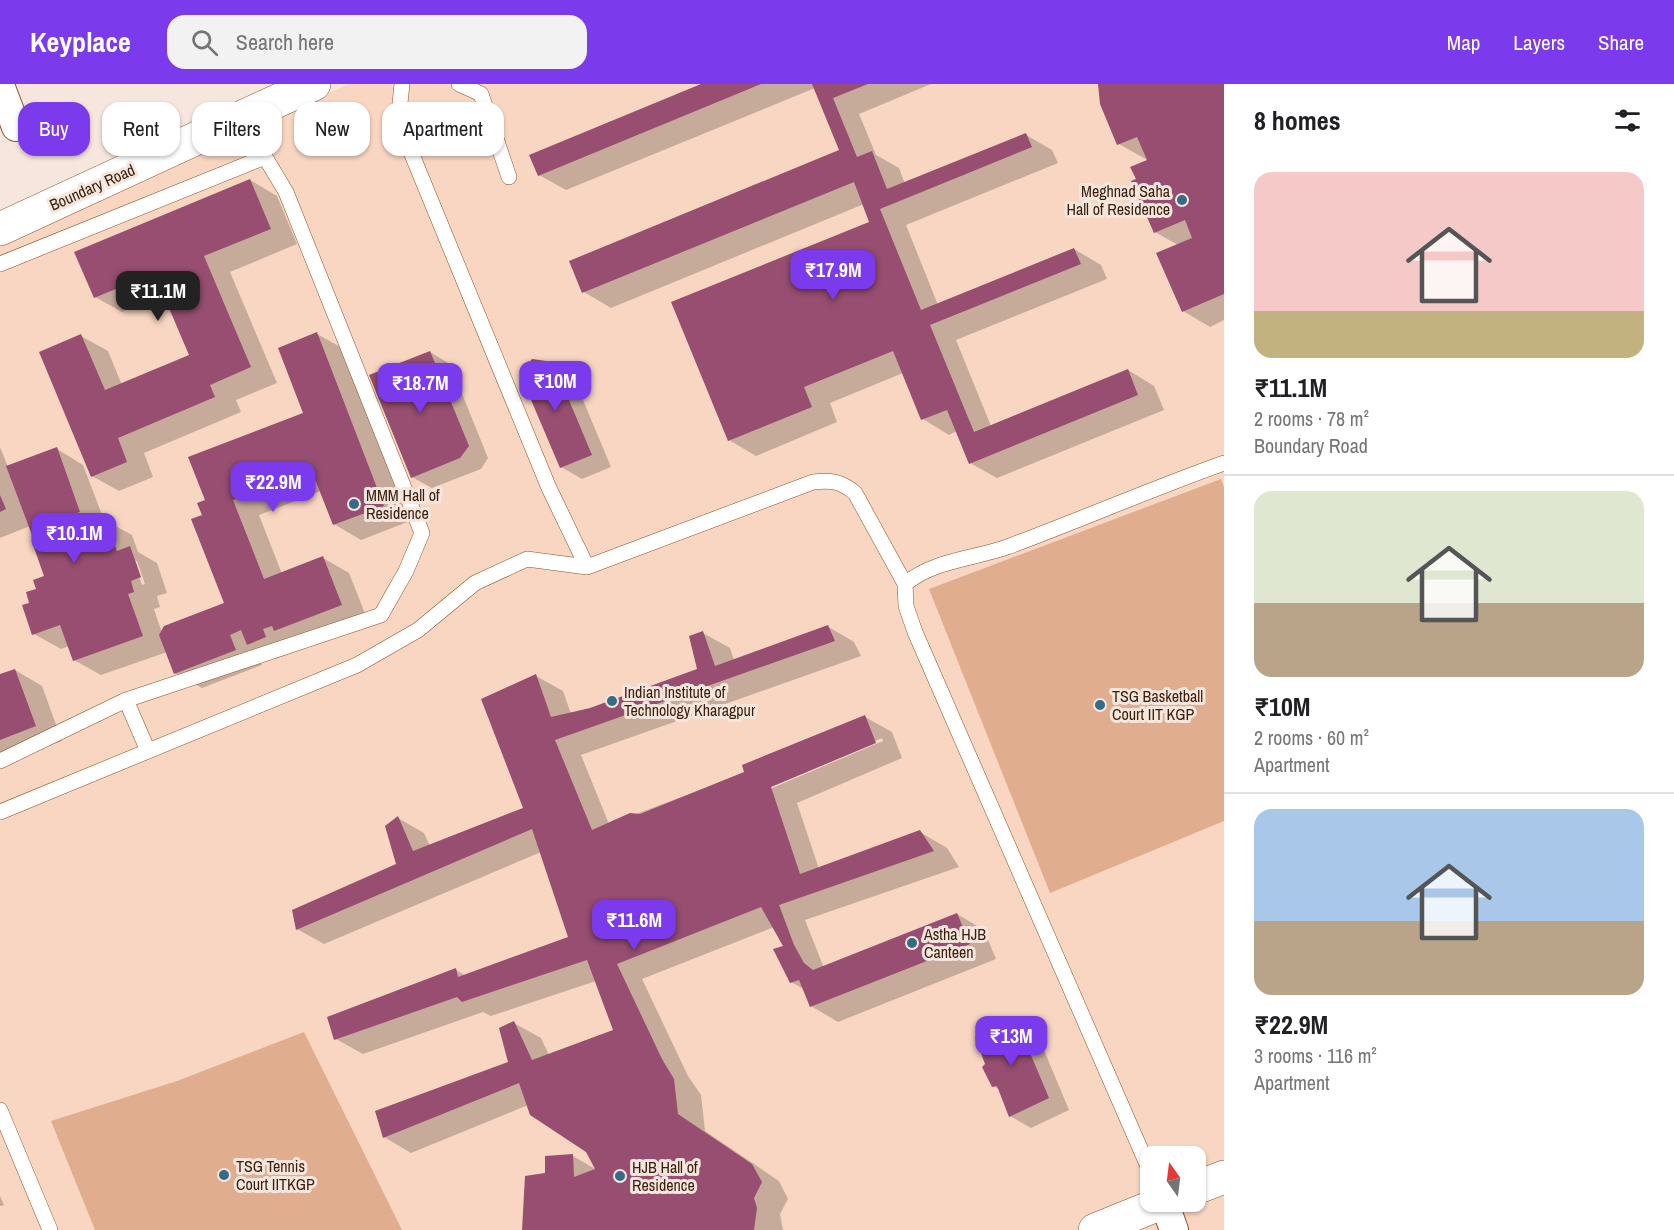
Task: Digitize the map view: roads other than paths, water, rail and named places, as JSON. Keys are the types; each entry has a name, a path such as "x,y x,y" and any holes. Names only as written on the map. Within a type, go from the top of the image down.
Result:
{"main road":[{"name":"Boundary Road","path":"0,229 314,84"},
{"path":"1206,1184 1224,1176"},
{"path":"1095,1230 1140,1212"}],"street":[{"path":"0,86 16,128"},
{"path":"1168,1212 1174,1230"}],"lane":[{"path":"402,84 399,113 406,140 549,488 587,567"},
{"path":"459,84 481,94 509,177"},
{"path":"0,264 265,157 286,192 422,533 406,571 381,615 126,700 0,761"},
{"path":"905,584 917,574 933,567 1004,548 1224,463"},
{"path":"0,812 357,666 418,630 475,583 528,559 587,567 792,488 831,480 844,484 855,493 905,584 906,606 915,632 1140,1148"},
{"path":"126,700 148,751"},
{"path":"0,1110 50,1230"}],"place":[{"name":"Meghnad Saha Hall of Residence","path":"1182,200"},
{"name":"MMM Hall of Residence","path":"354,504"},
{"name":"Indian Institute of Technology Kharagpur","path":"612,701"},
{"name":"TSG Basketball Court IIT KGP","path":"1100,705"},
{"name":"Astha HJB Canteen","path":"912,943"},
{"name":"TSG Tennis Court IITKGP","path":"224,1175"},
{"name":"HJB Hall of Residence","path":"620,1176"}]}
